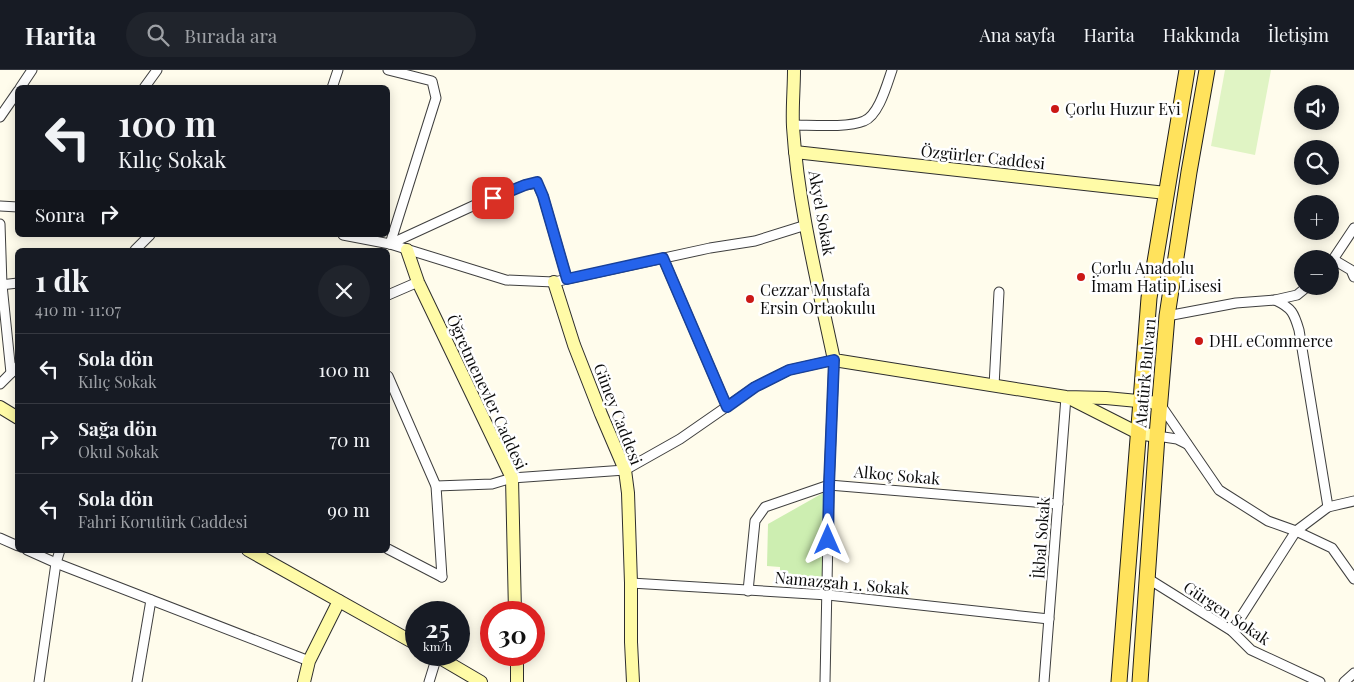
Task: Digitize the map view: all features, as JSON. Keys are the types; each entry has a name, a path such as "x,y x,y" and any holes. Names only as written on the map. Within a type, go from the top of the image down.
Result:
{"main road":[{"name":"Atatürk Bulvarı","path":"1119,682 1149,298 1187,70"},
{"name":"Atatürk Bulvarı","path":"1140,682 1159,403 1167,316 1189,172 1208,70"}],"street":[{"path":"22,85 31,70"},
{"path":"146,85 157,70"},
{"path":"333,85 338,70"},
{"path":"388,70 432,81 436,98 390,244"},
{"name":"Akyel Sokak","path":"794,70 793,126 806,225 834,360"},
{"path":"793,126 836,125 865,121 882,100 892,70"},
{"path":"0,117 15,95"},
{"name":"Özgürler Caddesi","path":"796,152 1166,193"},
{"path":"390,244 477,204 537,182 543,196 567,279"},
{"path":"0,206 15,207"},
{"path":"0,224 1,285 14,369 0,384"},
{"path":"353,237 390,244 506,280 554,282 710,248 754,241 806,225"},
{"path":"1339,251 1354,228"},
{"path":"137,248 148,237"},
{"name":"Öğretmenevler Caddesi","path":"407,250 418,282 512,478 515,601"},
{"path":"663,258 727,407"},
{"path":"1339,265 1352,270 1354,277"},
{"path":"390,294 418,282"},
{"name":"Güney Caddesi","path":"554,282 577,354 625,470 628,493 633,682"},
{"path":"1,285 15,283"},
{"path":"994,386 999,292"},
{"path":"1167,316 1236,303 1275,300 1297,295"},
{"path":"1275,300 1287,306 1295,315 1300,330 1328,507"},
{"path":"825,682 829,485 834,360"},
{"path":"436,486 492,484 512,478 625,470 680,439 755,387 789,370 834,360 1066,397 1159,403 1218,490 1268,521 1296,531 1332,548 1354,579"},
{"path":"390,381 436,486 442,577 390,550"},
{"path":"1066,397 1138,433 1177,439 1187,444"},
{"name":"İkbal Sokak","path":"1044,682 1066,397"},
{"path":"0,407 15,416"},
{"name":"Alkoç Sokak","path":"748,591 755,521 765,507 829,485 1058,504"},
{"path":"1232,631 1296,531 1328,507 1354,501"},
{"path":"0,538 15,545"},
{"path":"34,553 310,661"},
{"path":"39,682 56,563 59,553"},
{"path":"253,553 405,638"},
{"name":"Gürgen Sokak","path":"1147,578 1232,631 1251,650 1320,682"},
{"name":"Namazgah 1. Sokak","path":"631,583 828,595 1049,619"},
{"path":"137,682 151,600"},
{"path":"304,682 310,661 338,601"},
{"path":"429,682 433,666"},
{"path":"453,666 481,682"},
{"path":"517,666 517,682"},
{"path":"1344,682 1354,673"}],"green space":[{"path":"1225,70 1271,70 1255,155 1211,146"},
{"path":"823,493 823,588 780,582 780,567 767,566 768,524"}],"place":[{"name":"Çorlu Huzur Evi","path":"1055,109"},
{"name":"Çorlu Anadolu İmam Hatip Lisesi","path":"1081,277"},
{"name":"Cezzar Mustafa Ersin Ortaokulu","path":"750,299"},
{"name":"DHL eCommerce","path":"1199,341"}],"route":[{"path":"493,198 537,182 543,196 567,279 663,258 727,407 755,387 789,370 834,360 828,540"}]}
